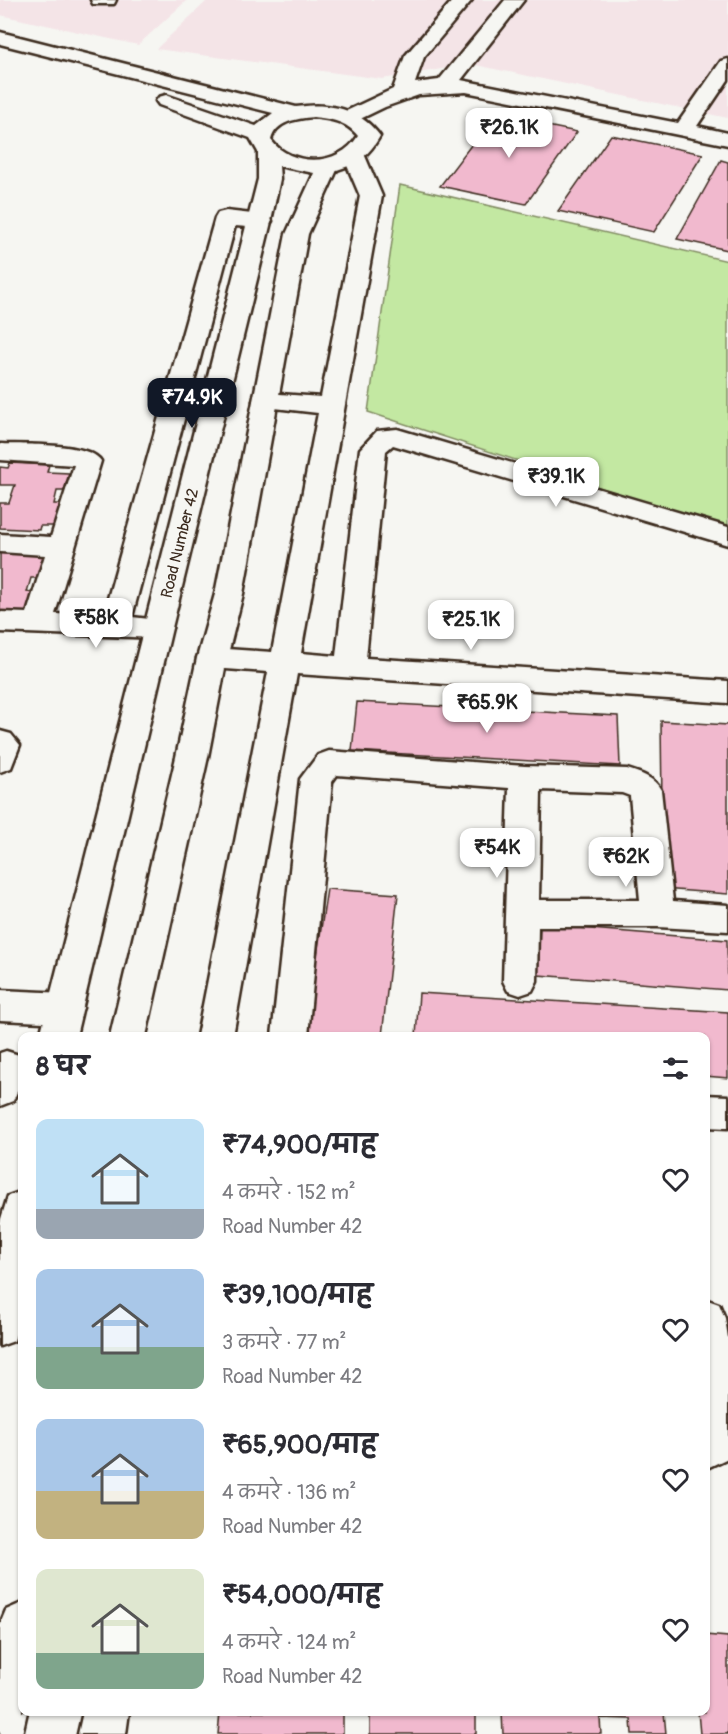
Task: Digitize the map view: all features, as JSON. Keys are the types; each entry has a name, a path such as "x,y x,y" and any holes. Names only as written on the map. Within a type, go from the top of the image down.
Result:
{"street":[{"path":"100,0 106,0"},
{"path":"402,92 415,56 463,0"},
{"path":"446,85 515,0"},
{"path":"0,38 273,106 292,113"},
{"path":"684,130 728,65"},
{"path":"349,117 385,97 402,92 446,85 466,86 728,139"},
{"path":"147,96 180,105 264,144 294,164 341,160 366,147 369,136 364,126 349,117 313,111 292,113 264,128 264,144"},
{"name":"Road Number 42","path":"61,1022 127,759 157,628 261,221 269,179 264,144"},
{"path":"129,1032 192,757 212,658 229,594 297,234 341,160"},
{"path":"216,1032 371,196 341,160"},
{"path":"116,627 226,218 261,221"},
{"path":"211,273 247,277"},
{"path":"266,401 333,406"},
{"path":"350,668 373,449 386,437 397,437 728,536"},
{"path":"0,452 80,457 88,461 38,623"},
{"path":"0,543 63,548"},
{"path":"0,622 157,628"},
{"path":"212,658 728,692"},
{"path":"0,742 4,745 0,760"},
{"path":"290,1032 316,779 329,763 525,778 627,781 645,790 658,914"},
{"path":"520,981 525,778"},
{"path":"522,913 658,914 728,918"},
{"path":"0,1005 61,1022"},
{"path":"710,1111 728,1112"},
{"path":"0,1327 18,1230"},
{"path":"710,1355 720,1428 714,1443 710,1445"},
{"path":"0,1731 18,1645"},
{"path":"102,1734 105,1716"}],"shaded area":[{"path":"0,0 187,0 138,45 0,15"},
{"path":"208,0 728,0 728,118 471,64 382,79 156,49"}],"green space":[{"path":"400,185 728,261 728,529 368,412"}],"building":[{"path":"494,115 577,132 526,204 440,186"},
{"path":"611,135 703,154 654,232 558,211"},
{"path":"721,160 728,162 728,250 677,239"},
{"path":"10,463 49,465 47,472 69,473 64,491 57,491 54,504 60,504 54,526 40,526 39,530 0,528 0,503 9,503 15,485 0,485 0,467 8,468"},
{"path":"0,547 49,549 40,578 31,578 27,592 35,593 29,617 0,619"},
{"path":"357,702 618,716 620,766 352,751"},
{"path":"661,721 728,725 728,894 663,889"},
{"path":"327,889 398,894 382,1032 306,1032"},
{"path":"540,925 727,940 728,990 538,975"},
{"path":"419,993 728,1012 728,1078 710,1076 710,1032 416,1032"},
{"path":"710,1635 728,1637 728,1734 700,1734 698,1716 710,1716"},
{"path":"220,1716 343,1716 343,1734 218,1734"},
{"path":"370,1716 476,1716 476,1734 370,1734"},
{"path":"502,1716 664,1716 666,1734 632,1734 631,1719 600,1718 601,1734 503,1734"}]}
